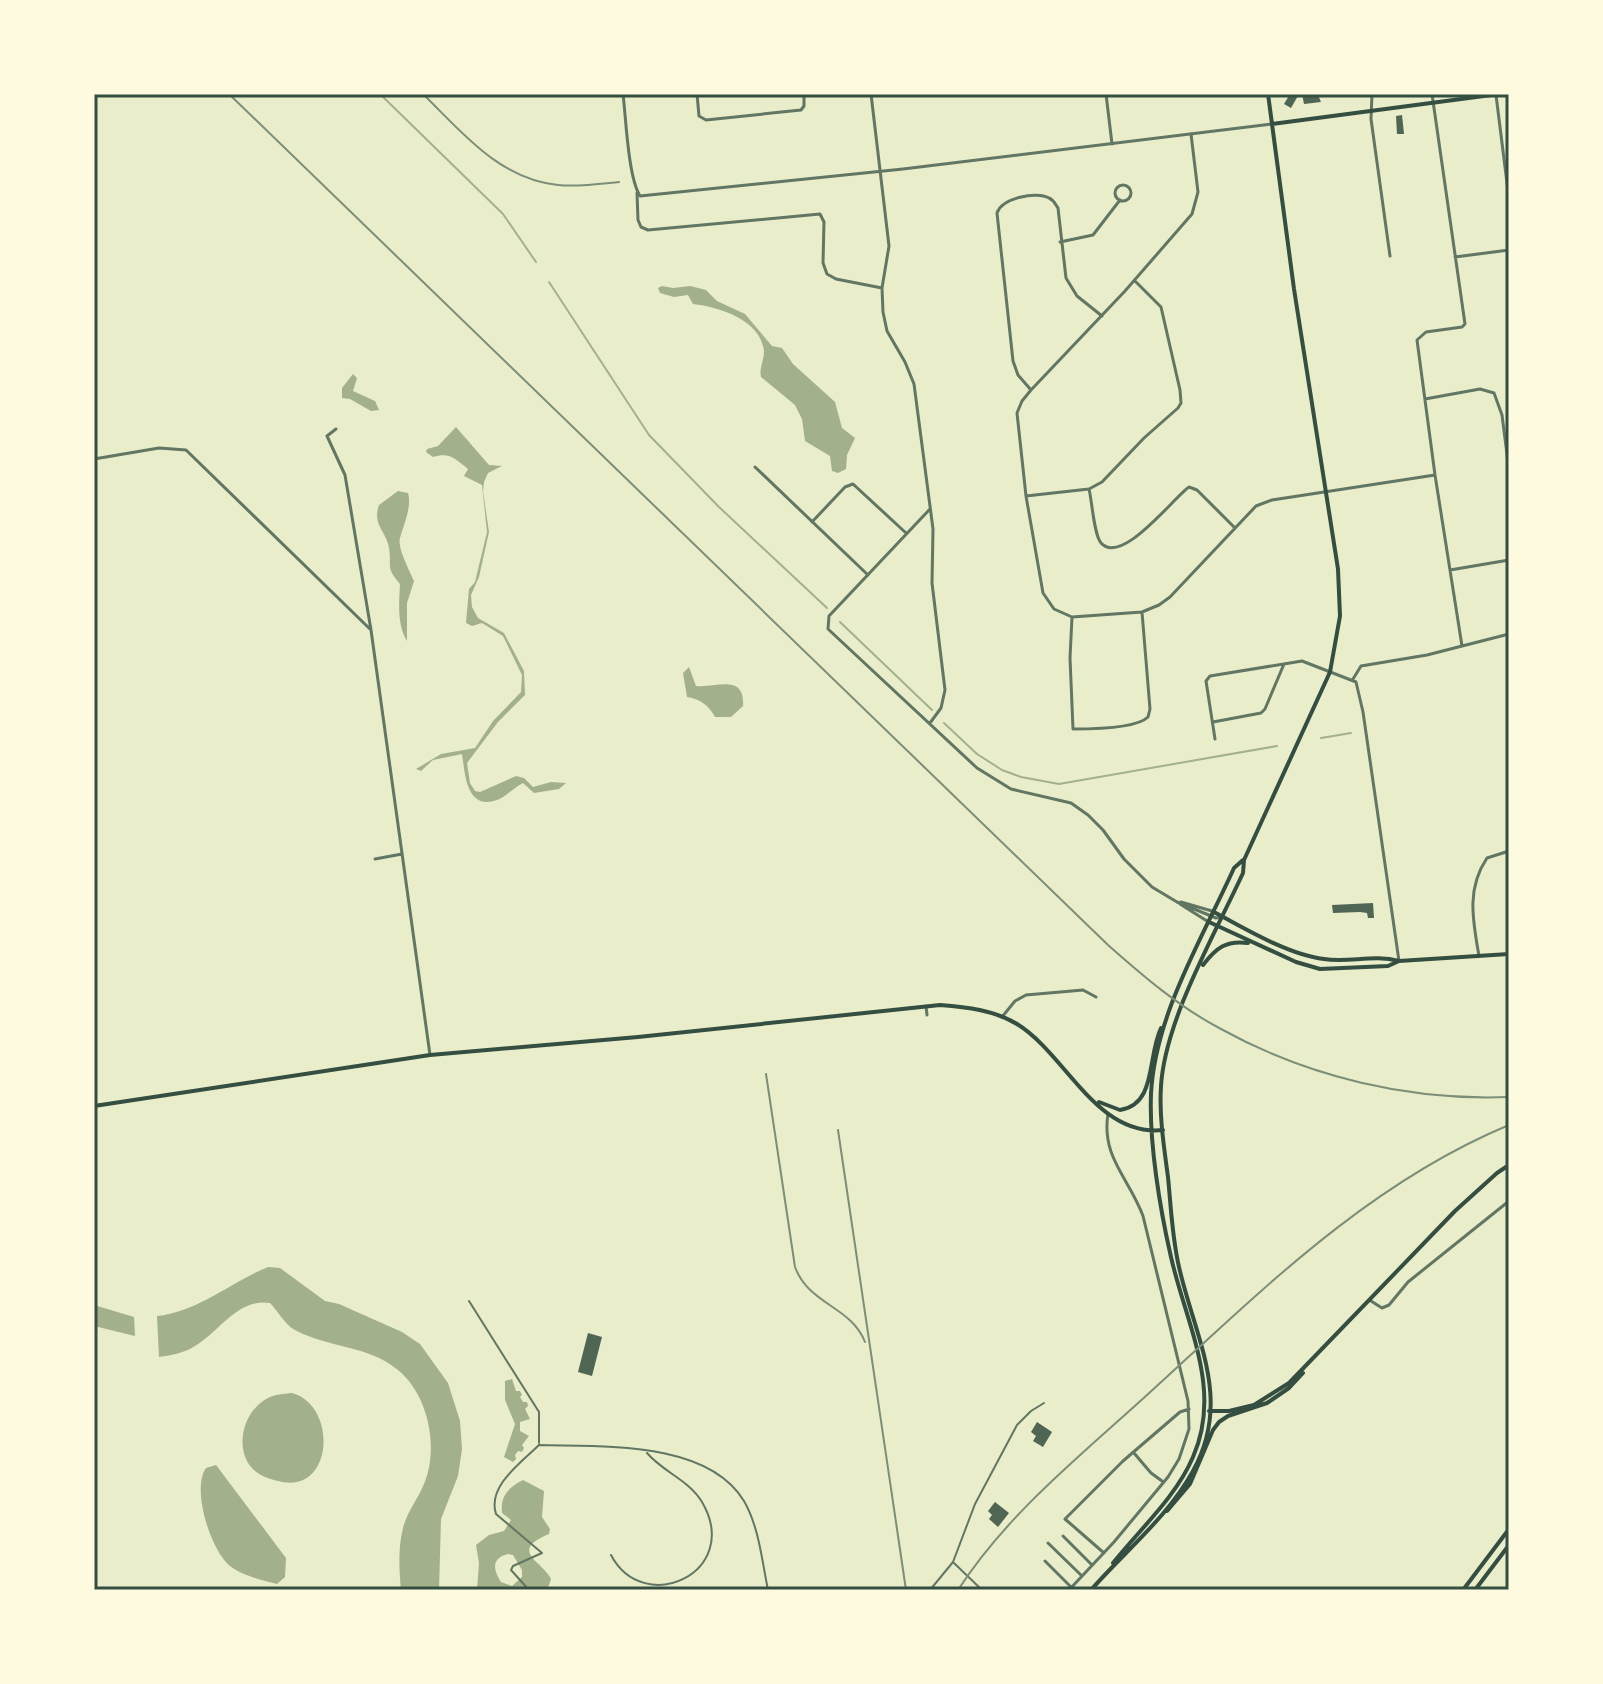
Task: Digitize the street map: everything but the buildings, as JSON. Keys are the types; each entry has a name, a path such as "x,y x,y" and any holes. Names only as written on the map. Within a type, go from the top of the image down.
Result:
{"main road":[{"path":"1155,1522 1193,1471 1205,1443 1209,1371 1174,1241 1161,1093 1165,1058 1174,1026 1196,973 1243,873 1244,860 1330,672 1338,636 1340,595 1268,94"},
{"path":"1272,124 1497,94"},
{"path":"1092,1098 1120,1110 1140,1102 1145,1095 1158,1035 1234,868 1244,860"},
{"path":"1211,917 1223,916 1313,958 1385,957 1399,961 1509,954"},
{"path":"1211,917 1218,926 1255,944 1320,969 1388,966 1399,961"},
{"path":"1196,973 1222,945 1238,942 1255,944"},
{"path":"94,1106 430,1055 660,1035 940,1005 971,1008 1018,1025 1108,1114 1126,1124 1153,1131 1163,1130"},
{"path":"1102,1578 1184,1475 1197,1448 1208,1411 1203,1372 1179,1291 1163,1220 1153,1131 1153,1070 1157,1046 1169,1011"},
{"path":"1208,1411 1240,1409 1264,1400 1289,1383 1455,1211 1509,1165"},
{"path":"1091,1590 1174,1505 1190,1484 1219,1422 1275,1399 1299,1378 1311,1362"},
{"path":"1463,1590 1509,1529"},
{"path":"1475,1590 1509,1545"}],"street":[{"path":"623,94 641,227 648,230 820,214 824,222 823,263 827,274 840,280 882,288"},
{"path":"697,94 701,118 706,120 803,109 804,94"},
{"path":"871,94 889,246 882,288 883,312 887,331 914,384 934,541 932,588 945,690 941,708 930,723"},
{"path":"1106,94 1112,144"},
{"path":"1372,94 1371,119 1390,256"},
{"path":"1432,94 1465,324 1426,332 1417,340 1462,646"},
{"path":"1497,94 1509,199"},
{"path":"638,194 881,171 1272,124"},
{"path":"1191,134 1198,192 1192,214 1102,316 1031,390 1017,413 1026,496 1043,593 1054,609 1072,617 1142,612 1170,597 1256,506 1272,500 1435,475"},
{"path":"1031,390 1018,375 1013,361 997,213 999,206 1011,199 1047,196 1058,208 1060,242 1069,285 1102,316"},
{"path":"1060,242 1093,235 1120,200"},
{"path":"1455,257 1509,250"},
{"path":"1026,496 1089,489 1107,477 1181,403 1161,307 1134,281"},
{"path":"1425,399 1480,389 1494,393 1502,415 1509,470"},
{"path":"336,429 327,436 345,475 371,630 430,1055"},
{"path":"94,459 159,448 186,450 371,630"},
{"path":"755,467 868,575"},
{"path":"812,522 845,487 853,484 906,533"},
{"path":"1089,489 1097,535 1108,548 1121,547 1138,538 1189,487 1197,490 1235,528"},
{"path":"930,509 829,616 827,624 831,632 977,768 1011,789 1059,799 1088,815 1152,887 1185,909 1211,917"},
{"path":"1450,570 1509,560"},
{"path":"1072,617 1073,729 1137,724 1145,722 1148,717 1150,709 1142,612"},
{"path":"1353,679 1361,666 1509,634"},
{"path":"1215,739 1207,678 1302,661 1353,679 1360,692 1399,961"},
{"path":"1213,722 1261,713 1284,664"},
{"path":"1479,956 1471,904 1472,890 1487,858 1509,851"},
{"path":"375,859 402,854"},
{"path":"1177,902 1188,902 1211,917"},
{"path":"1002,1017 1015,1001 1026,995 1083,990 1096,997"},
{"path":"926,1006 927,1015"},
{"path":"1045,1561 1070,1589 1163,1482 1179,1459 1189,1429 1189,1409 1143,1216 1110,1152 1106,1129 1108,1114"},
{"path":"1371,1301 1382,1308 1389,1305 1408,1282 1509,1201"},
{"path":"469,1301 539,1412 539,1445 501,1484 495,1497 496,1514 542,1553 513,1566 511,1570 529,1590"},
{"path":"930,1590 953,1562 975,1504 1017,1425 1044,1403"},
{"path":"1104,1553 1065,1519 1180,1412 1189,1409"},
{"path":"539,1445 645,1451 693,1460 733,1485 752,1519 768,1590"},
{"path":"611,1555 621,1570 640,1582 666,1584 692,1575 707,1558 713,1530 701,1500 688,1485 661,1467 645,1451"},
{"path":"1134,1453 1163,1482"},
{"path":"1063,1536 1092,1565"},
{"path":"1048,1543 1082,1576"},
{"path":"953,1562 982,1590"}],"shaded area":[{"path":"690,286 706,290 717,301 745,314 772,346 782,348 793,364 835,402 842,428 855,438 847,455 846,469 838,473 832,471 830,456 805,441 802,419 795,405 761,377 764,351 761,340 747,323 715,308 693,304 688,295 674,297 660,293 658,288"},
{"path":"353,374 357,378 353,391 375,401 379,410 371,411 342,398 342,388"},
{"path":"456,427 489,465 502,466 488,473 484,482 489,532 479,577 471,595 472,607 478,618 504,633 524,671 525,695 498,722 467,763 470,783 475,791 480,792 516,776 524,778 533,787 551,782 566,783 559,789 534,793 523,783 500,799 487,802 479,800 469,788 462,754 433,760 421,771 416,769 441,754 475,748 493,721 521,692 522,675 503,636 482,623 472,626 466,623 469,589 475,582 487,532 482,485 464,476 468,469 456,459 444,455 433,457 426,452 438,446"},
{"path":"398,491 408,493 409,498 400,542 414,581 407,603 407,641 400,621 400,584 391,570 389,548 377,518 379,505"},
{"path":"689,667 696,686 728,684 739,689 743,706 731,717 715,717 704,704 687,697 683,673"},
{"path":"268,1267 280,1268 325,1301 339,1304 402,1332 420,1344 448,1383 460,1421 462,1449 458,1476 441,1519 439,1590 401,1590 401,1535 407,1516 422,1490 431,1455 431,1439 424,1408 409,1381 398,1370 374,1356 291,1328 270,1303 259,1303 239,1310 195,1346 159,1357 157,1316 200,1303"},
{"path":"94,1305 134,1317 135,1336 94,1326"},
{"path":"512,1379 523,1402 527,1402 525,1409 530,1419 520,1422 520,1431 529,1436 522,1445 522,1452 518,1451 513,1462 504,1457 515,1424 505,1400 505,1381"},
{"path":"292,1393 307,1401 317,1414 323,1430 319,1463 310,1475 297,1482 263,1476 251,1467 243,1449 244,1429 253,1411 268,1398"},
{"path":"216,1465 286,1558 285,1577 277,1584 236,1570 216,1547 205,1519 201,1490 206,1468"},
{"path":"523,1480 544,1491 542,1517 550,1529 549,1534 537,1540 529,1551 551,1579 548,1588 477,1590 479,1563 476,1545 489,1535 504,1531 511,1520 502,1513 502,1502 506,1493","holes":["513,1555 522,1570 522,1577 512,1586 501,1582 495,1565 502,1556"]}],"waterway":[{"path":"380,94 503,214 536,262"},
{"path":"549,282 649,435 719,507 827,608"},
{"path":"840,622 932,710"},
{"path":"944,723 977,754 1002,770 1059,784 1277,746"},
{"path":"1321,738 1351,733"}],"railway":[{"path":"229,94 1108,945 1162,990 1191,1011 1254,1046 1324,1073 1434,1095 1509,1097"},
{"path":"423,94 483,152 518,174 558,185 619,182"},
{"path":"766,1074 795,1267 810,1290 850,1320 865,1342"},
{"path":"958,1590 999,1536 1046,1486 1273,1280 1362,1209 1408,1178 1457,1149 1509,1125"},
{"path":"838,1130 906,1590"}]}
